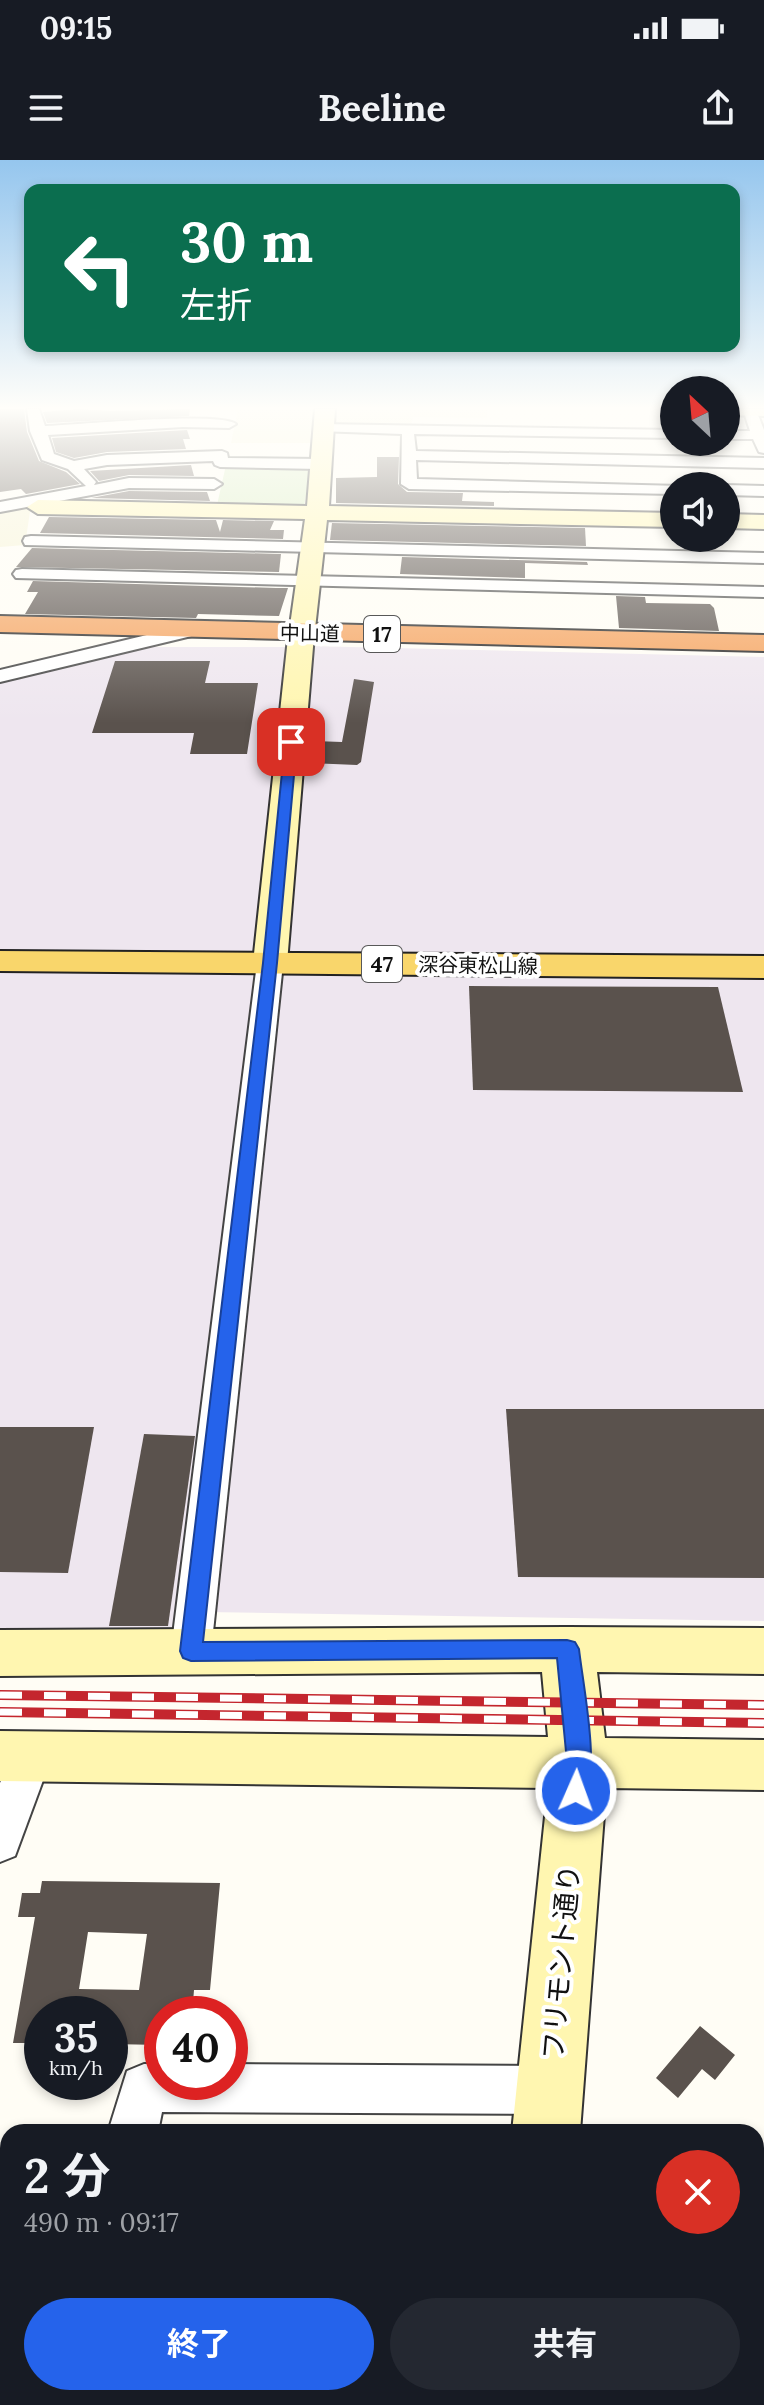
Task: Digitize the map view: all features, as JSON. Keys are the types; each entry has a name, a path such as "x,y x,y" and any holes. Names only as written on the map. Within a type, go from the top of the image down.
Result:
{"highway":[{"name":"中山道","path":"0,624 764,643"}],"main road":[{"name":"深谷東松山線","path":"0,961 764,967"}],"street":[{"path":"8,587 31,541 37,514"},
{"path":"191,1651 270,963 302,633 317,514"},
{"path":"352,514 660,520"},
{"path":"599,519 605,588"},
{"path":"740,521 764,522"},
{"path":"31,541 764,558"},
{"path":"20,566 309,581 764,592"},
{"path":"0,676 193,630"},
{"path":"0,1653 567,1649 764,1651"},
{"name":"フリモント通り","path":"548,2111 579,1762 567,1649"},
{"path":"0,1842 16,1756 764,1765"},
{"path":"135,2124 144,2088 548,2111"}],"shaded area":[{"path":"0,514 30,514 25,545 0,547"},
{"path":"308,646 764,657 764,1621 205,1612"},
{"path":"136,647 300,647 191,1651 0,1653 0,680"}],"building":[{"path":"49,517 216,520 220,532 223,520 274,521 270,530 284,530 283,539 40,533"},
{"path":"332,523 585,528 586,546 330,540"},
{"path":"32,548 281,554 279,572 16,567"},
{"path":"402,557 587,562 588,565 525,563 525,578 400,574"},
{"path":"33,581 288,588 279,616 198,614 196,618 25,614 38,592 27,592"},
{"path":"616,596 645,597 646,603 710,604 714,608 719,631 619,628"},
{"path":"115,661 210,661 205,683 258,683 247,754 190,754 194,733 92,733"},
{"path":"354,679 374,682 361,762 357,765 309,763 314,741 342,742"},
{"path":"469,986 718,987 743,1092 473,1090"},
{"path":"506,1409 764,1409 764,1578 518,1577"},
{"path":"0,1427 94,1427 68,1573 0,1572"},
{"path":"144,1434 195,1436 168,1626 109,1626"},
{"path":"42,1881 220,1883 210,1990 194,1990 194,1996 144,1996 144,2045 128,2044 128,1996 24,1996 24,2043 13,2043 35,1917 18,1917 22,1893 40,1893","holes":["88,1932 147,1934 139,1990 79,1989"]},
{"path":"700,2026 735,2055 715,2080 702,2069 678,2098 656,2078"}],"railway":[{"path":"0,1695 764,1705"},
{"path":"0,1712 764,1723"}],"route":[{"path":"291,742 270,963 191,1651 567,1649 579,1762 576,1791"}]}
